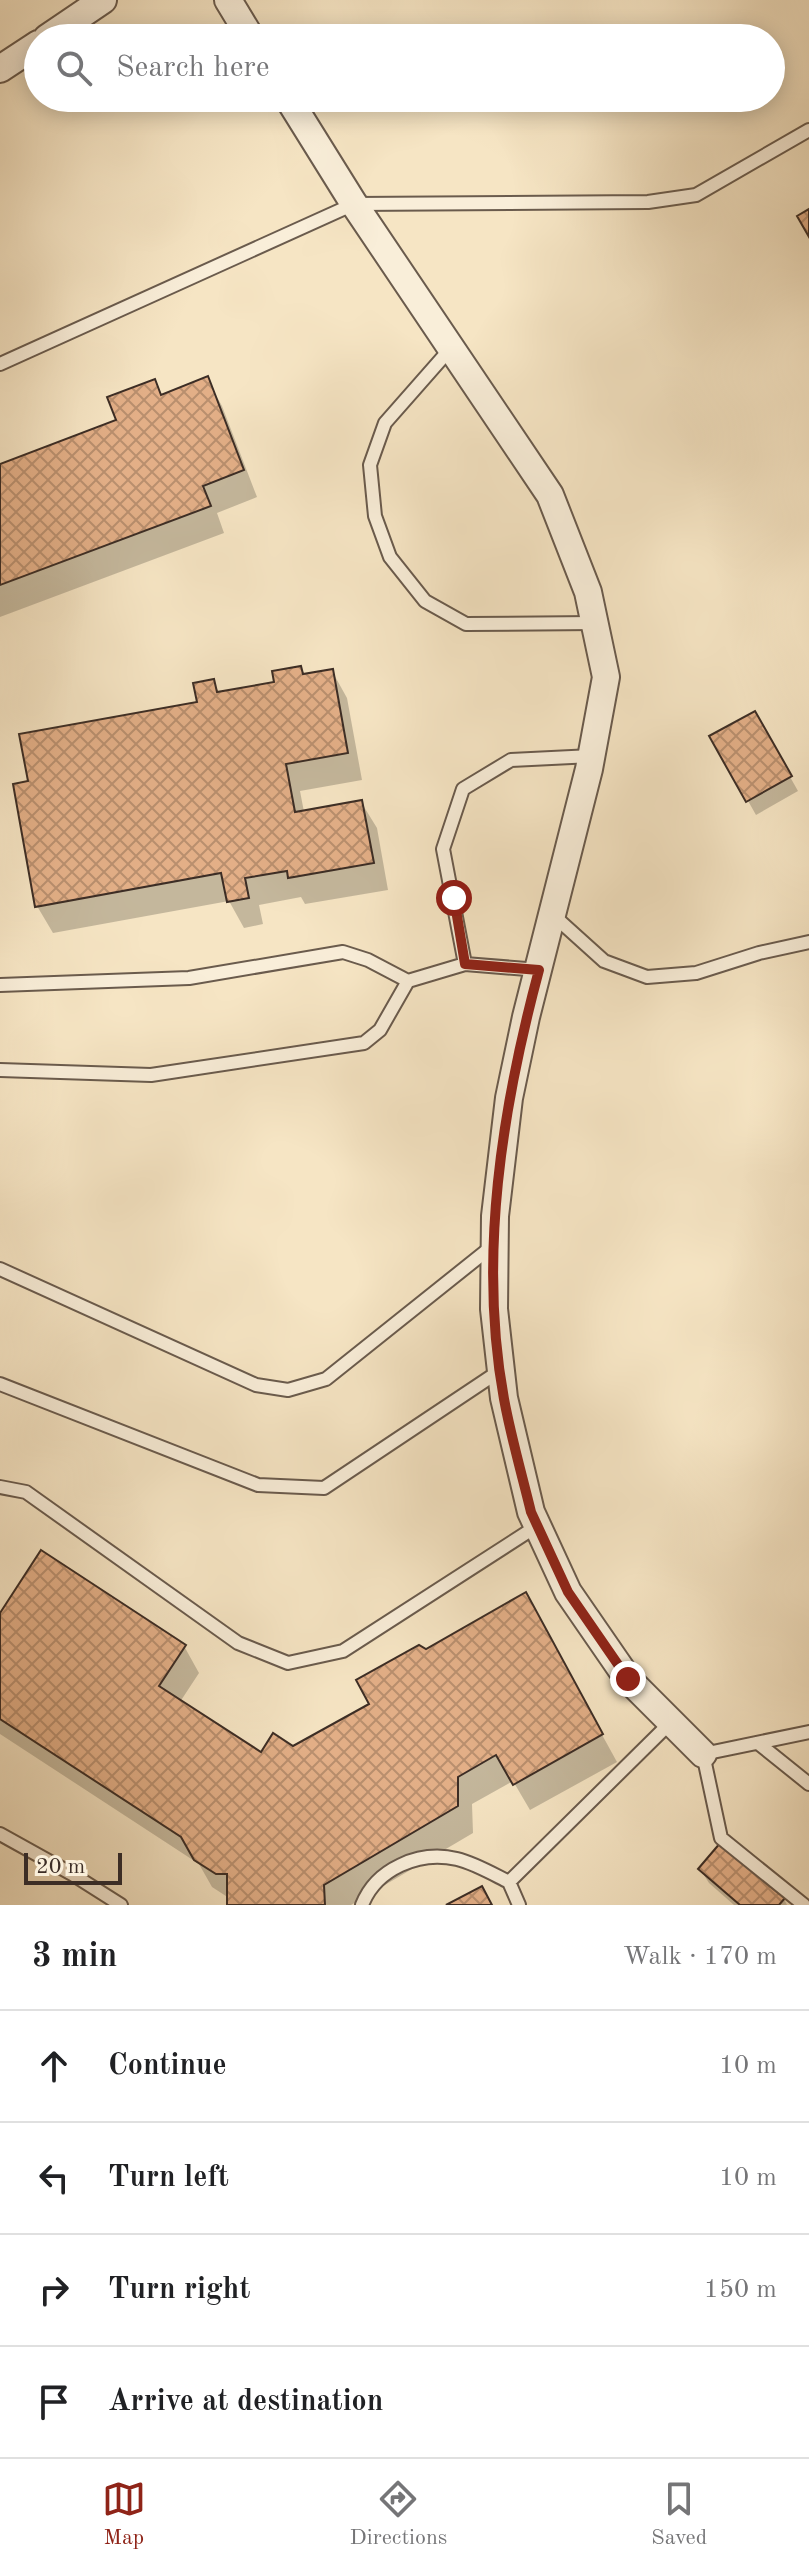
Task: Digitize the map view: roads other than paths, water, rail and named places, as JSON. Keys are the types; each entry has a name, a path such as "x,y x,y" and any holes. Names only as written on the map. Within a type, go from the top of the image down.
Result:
{"street":[{"path":"68,24 103,0"},
{"path":"228,0 243,24"},
{"path":"0,69 24,53"},
{"path":"297,112 354,204 550,495 588,592 606,677 592,756 509,1098 495,1216 494,1309 504,1398 537,1526 568,1592 628,1679 703,1754"}],"lane":[{"path":"0,364 354,204 648,202 696,195 809,130"},
{"path":"451,348 385,423 370,465 375,516 390,557 425,601 466,624 595,623"},
{"path":"465,964 443,849 463,789 511,760 592,756"},
{"path":"553,915 604,961 647,977 696,973 759,953 809,942"},
{"path":"0,985 189,978 343,952 368,960 408,981"},
{"path":"0,1070 151,1075 364,1043 380,1030 408,981 465,964 539,970"},
{"path":"0,1269 256,1385 288,1390 326,1379 495,1244"},
{"path":"0,1384 258,1485 324,1488 501,1370"},
{"path":"0,1487 26,1492 238,1643 288,1663 343,1651 537,1526"},
{"path":"509,1882 671,1722"},
{"path":"804,1905 721,1838 703,1754 809,1732"},
{"path":"758,1743 809,1784"},
{"path":"0,1834 121,1905"},
{"path":"362,1905 366,1895 383,1875 406,1862 431,1856 457,1859 509,1882 519,1905"}]}
